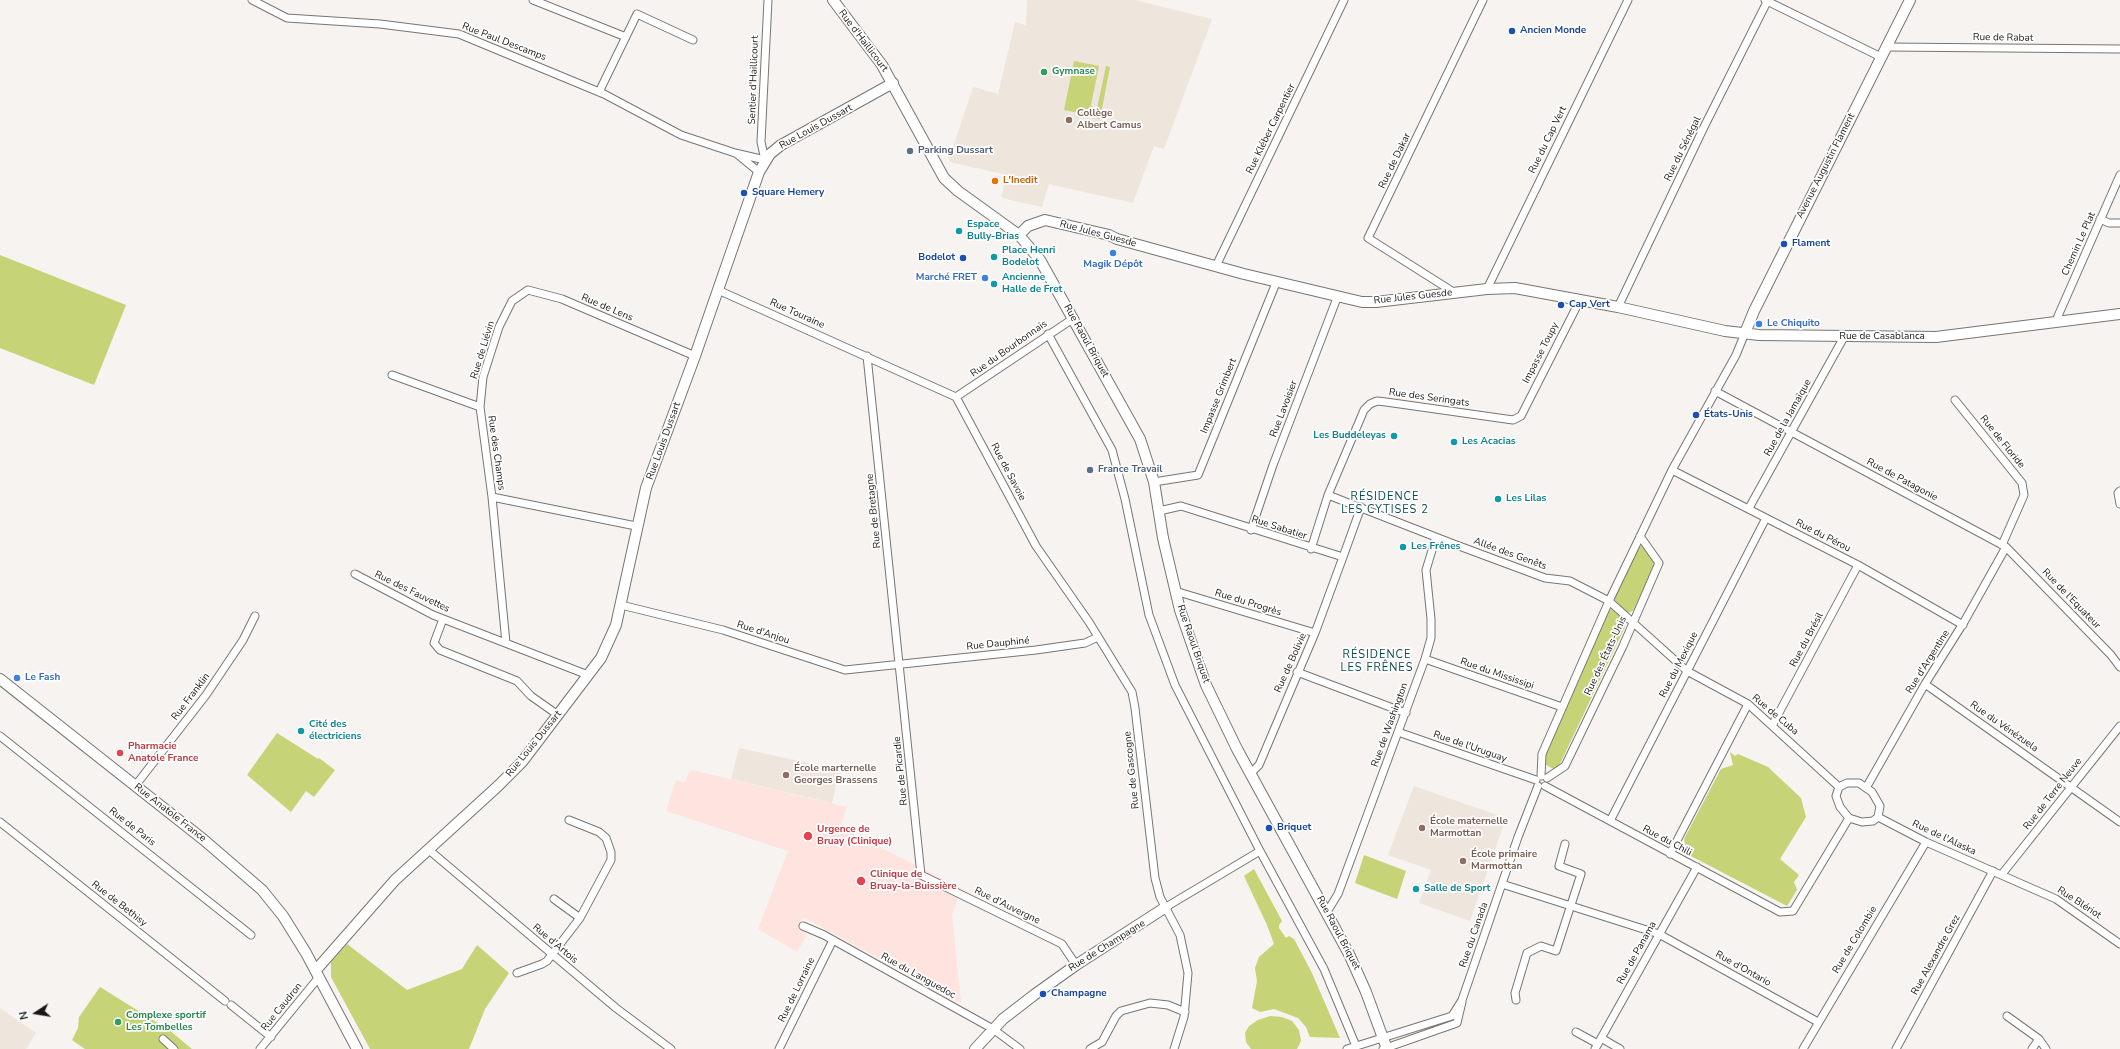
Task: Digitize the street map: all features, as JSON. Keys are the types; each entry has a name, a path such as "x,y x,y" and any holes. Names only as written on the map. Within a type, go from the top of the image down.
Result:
{"street":[{"name":"Rue Paul Descamps","path":"252,0 288,18 380,24 459,34 599,92 681,135 736,153 765,160"},
{"path":"533,0 626,37"},
{"name":"Sentier d'Haillicourt","path":"765,160 762,142 768,0"},
{"name":"Rue d'Haillicourt","path":"833,0 874,52 893,83"},
{"name":"Rue Kléber Carpentier","path":"1216,266 1344,0"},
{"name":"Rue de Dakar","path":"1455,293 1368,238 1483,0"},
{"name":"Rue du Cap Vert","path":"1487,289 1628,0"},
{"path":"1767,0 1881,58"},
{"name":"Rue du Sénégal","path":"1618,307 1767,0"},
{"name":"Avenue Augustin Flament","path":"1745,333 1754,311 1910,0"},
{"path":"599,92 637,14 694,40"},
{"name":"Rue de Rabat","path":"1887,47 2120,49"},
{"path":"893,83 944,178 958,191 1019,235"},
{"name":"Rue Louis Dussart","path":"318,973 395,880 508,777 540,740 601,658 609,642 621,605 636,526 646,488 695,356 759,172 765,160 781,145 893,83"},
{"name":"Rue Paul Descamps","path":"736,153 759,172"},
{"name":"Chemin Le Plat","path":"2057,321 2120,175"},
{"path":"2100,219 2109,223 2120,222"},
{"name":"Rue Jules Guesde","path":"1019,235 1028,226 1045,220 1109,235 1117,239 1276,283 1337,298 1376,302 1487,289 1523,289 1618,307 1725,331 1745,333"},
{"name":"Rue Raoul Briquet","path":"1019,235 1029,244 1040,260 1074,318 1140,439 1154,482 1175,591 1185,629 1206,685 1224,724 1327,912 1358,973 1385,1046"},
{"name":"Impasse Grimbert","path":"1154,482 1198,475 1276,283"},
{"name":"Rue de Lens","path":"512,301 528,290 538,291 562,299 695,356"},
{"name":"Rue Touraine","path":"718,290 868,356"},
{"name":"Rue Lavoisier","path":"1251,530 1273,465 1337,298"},
{"name":"Impasse Toupy","path":"1521,416 1580,300"},
{"name":"Rue de Liévin","path":"480,407 484,376 499,327 512,301"},
{"name":"Rue de Casablanca","path":"1745,333 1844,337 1936,337 2018,328 2057,321 2120,314"},
{"name":"Rue du Bourbonnais","path":"956,397 1074,318"},
{"name":"Rue des États-Unis","path":"1541,781 1542,754 1609,601 1672,470 1736,355 1745,333"},
{"path":"1048,334 1112,450 1125,499 1149,615 1175,685 1260,851 1324,969 1356,1046"},
{"name":"Rue de la Jamaïque","path":"1749,508 1844,337"},
{"path":"868,356 956,397"},
{"name":"Rue de Bretagne","path":"868,356 899,664"},
{"name":"Rue des Champs","path":"392,375 480,407 492,497 636,526"},
{"name":"Rue de Patagonie","path":"1715,391 2004,546"},
{"name":"Rue de Savoie","path":"956,397 1036,546 1098,637"},
{"name":"Rue de Floride","path":"1955,400 2022,483 2024,496 2004,546"},
{"name":"Rue des Seringats","path":"1311,549 1328,495 1364,410 1370,404 1377,401 1386,402 1513,420 1521,416"},
{"name":"Rue du Pérou","path":"1672,470 1858,565 1963,625"},
{"path":"2120,491 2118,493 2120,504"},
{"name":"Allée des Genêts","path":"1328,495 1545,578 1570,581 1609,601 1634,621 1688,671"},
{"path":"492,497 506,643"},
{"name":"Rue Sabatier","path":"1159,511 1181,506 1251,530 1342,557"},
{"path":"1342,557 1361,507"},
{"name":"Rue du Mexique","path":"1610,821 1766,518"},
{"name":"Rue des États-Unis","path":"1541,781 1565,766 1634,621 1659,563 1640,536"},
{"name":"Rue de Washington","path":"1327,912 1338,894 1425,659 1431,638 1431,619 1426,570 1436,537"},
{"name":"Rue d'Argentine","path":"1866,788 1925,684 1963,625 2004,546"},
{"name":"Rue de l'Equateur","path":"2004,546 2111,655 2120,667"},
{"name":"Rue de Bolivie","path":"1251,773 1259,765 1297,672 1315,633 1342,557"},
{"name":"Rue du Brésil","path":"1773,724 1858,565"},
{"name":"Rue des Fauvettes","path":"355,574 443,619 588,675"},
{"name":"Rue du Progrès","path":"1175,591 1315,633"},
{"name":"Rue d'Anjou","path":"621,605 723,630 838,669 899,664"},
{"name":"Rue Franklin","path":"135,786 206,696 243,640 255,616"},
{"path":"443,619 434,643 440,650 517,681 531,696 558,715"},
{"name":"Rue Dauphiné","path":"899,664 1064,646 1085,643 1098,637"},
{"name":"Rue de Gascogne","path":"1098,637 1132,692 1136,708 1154,878 1158,891 1177,927 1185,952 1188,974 1185,1012 1174,1049"},
{"name":"Rue du Mississipi","path":"1425,659 1562,707"},
{"name":"Rue de Picardie","path":"899,664 922,875"},
{"name":"Rue de Cuba","path":"1688,671 1748,704 1773,724 1839,787"},
{"path":"1297,672 1406,713"},
{"name":"Rue Anatole France","path":"0,679 215,849 262,890 283,916 318,973 357,1049"},
{"name":"Rue du Vénézuela","path":"1925,684 2120,822"},
{"path":"1670,854 1748,704"},
{"name":"Rue de Terre Neuve","path":"2002,874 2120,726"},
{"name":"Rue de l'Uruguay","path":"1398,732 1541,781"},
{"name":"Rue de Paris","path":"0,736 251,935"},
{"name":"Rue du Chili","path":"1541,781 1670,854 1780,912 1793,911 1849,818"},
{"name":"Rue du Canada","path":"1347,1049 1356,1046 1385,1046 1452,1016 1462,1000 1502,884 1541,781"},
{"path":"1847,783 1859,783 1872,792 1880,806 1878,817 1873,821 1862,822 1849,818 1840,808 1836,796 1839,787 1847,783"},
{"name":"Rue de l'Alaska","path":"1878,817 1926,842 2002,874"},
{"path":"517,973 542,964 552,954 580,918 611,860 611,852 606,838 599,832 569,820"},
{"name":"Rue de Bethisy","path":"0,822 271,1037"},
{"name":"Rue de Colombie","path":"1803,1049 1926,842"},
{"path":"1516,1000 1515,993 1527,953 1541,946 1556,950 1571,906 1581,874 1559,866 1565,844"},
{"name":"Rue d'Artois","path":"429,850 616,1008 672,1049"},
{"name":"Rue de Champagne","path":"975,1049 993,1029 1034,995 1076,965 1166,907 1260,851"},
{"name":"Rue de Panama","path":"1598,1044 1658,934 1697,868"},
{"name":"Rue Alexandre Grez","path":"1896,1049 1993,871"},
{"name":"Rue Blériot","path":"2002,874 2056,899 2120,944"},
{"name":"Rue d'Auvergne","path":"922,875 1062,944 1076,965"},
{"name":"Rue d'Ontario","path":"1502,884 1658,934 1818,1022"},
{"path":"554,900 580,918"},
{"name":"Rue du Languedoc","path":"804,926 833,940 993,1029 1020,1049"},
{"name":"Rue de Lorraine","path":"779,1049 833,940"},
{"name":"Rue Caudron","path":"260,1049 271,1037 318,973"},
{"path":"1090,1049 1098,1045 1104,1039 1118,1013 1150,1003 1168,1005 1185,1012"},
{"path":"2007,1016 2039,1039 2046,1049"},
{"path":"1576,1032 1598,1044 1620,1049"},
{"path":"163,1039 174,1049"},
{"path":"2032,1049 2039,1039"}],"shaded area":[{"name":"Collège Albert Camus","path":"1027,0 1135,0 1212,19 1164,149 1154,146 1133,203 1049,184 1042,207 1010,200 1001,197 1007,175 950,162 947,154 950,156 973,87 998,94 1015,22 1026,25"},
{"name":"École marternelle Georges Brassens","path":"739,748 840,770 832,803 731,779"},
{"name":"Clinique de Bruay-la-Buissière","path":"692,770 847,807 840,827 961,888 952,915 961,1003 803,917 798,929 807,934 797,952 758,929 788,851 666,811 676,780 685,783 689,771"},
{"name":"École primaire Marmottan","path":"1414,786 1506,818 1470,921 1419,903 1431,870 1388,855"},
{"path":"0,1008 36,1033 26,1049 0,1049"}],"green space":[{"path":"1074,61 1099,66 1089,115 1064,110"},
{"path":"1106,66 1110,67 1100,119 1095,118"},
{"path":"0,255 126,305 94,385 0,348"},
{"path":"1642,546 1653,558 1654,568 1633,611 1627,613 1612,597 1636,548"},
{"path":"1611,609 1624,620 1625,627 1558,768 1555,770 1543,763 1544,752 1605,611"},
{"path":"277,733 318,759 319,758 335,770 314,797 306,791 291,812 247,775"},
{"path":"1730,752 1735,756 1738,754 1768,767 1801,798 1806,817 1780,859 1799,875 1794,882 1797,890 1787,906 1687,854 1684,839 1721,769 1733,765"},
{"path":"1364,855 1406,871 1397,899 1355,883"},
{"path":"1254,869 1282,921 1279,928 1286,938 1289,936 1294,939 1312,973 1340,1038 1310,1037 1306,1027 1298,1018 1274,1009 1260,1012 1252,1008 1257,981 1255,968 1259,957 1274,944 1267,925 1244,876"},
{"path":"347,944 407,990 462,969 477,945 509,973 485,1009 469,1049 370,1049 331,977 331,962"},
{"name":"Complexe sportif Les Tombelles","path":"100,987 169,1030 192,1049 85,1049 72,1040 78,1028 79,1017"},
{"path":"1270,1016 1282,1017 1292,1021 1299,1030 1301,1041 1297,1049 1251,1049 1246,1042 1245,1033 1249,1026 1258,1020"}],"place":[{"name":"Ancien Monde","path":"1512,31"},
{"name":"Gymnase","path":"1044,72"},
{"name":"Collège Albert Camus","path":"1069,120"},
{"name":"Parking Dussart","path":"910,151"},
{"name":"L'Inedit","path":"995,181"},
{"name":"Square Hemery","path":"744,193"},
{"name":"Espace Bully-Brias","path":"959,231"},
{"name":"Flament","path":"1784,244"},
{"name":"Magik Dépôt","path":"1113,253"},
{"name":"Place Henri Bodelot","path":"994,257"},
{"name":"Bodelot","path":"963,258"},
{"name":"Marché FRET","path":"985,278"},
{"name":"Ancienne Halle de Fret","path":"994,284"},
{"name":"Cap Vert","path":"1561,305"},
{"name":"Le Chiquito","path":"1759,324"},
{"name":"États-Unis","path":"1696,415"},
{"name":"Les Buddeleyas","path":"1394,436"},
{"name":"Les Acacias","path":"1454,442"},
{"name":"France Travail","path":"1090,470"},
{"name":"Les Lilas","path":"1498,499"},
{"name":"Les Frênes","path":"1403,547"},
{"name":"Le Fash","path":"17,678"},
{"name":"Cité des électriciens","path":"301,731"},
{"name":"Pharmacie Anatole France","path":"120,753"},
{"name":"École marternelle Georges Brassens","path":"786,775"},
{"name":"Briquet","path":"1269,828"},
{"name":"École maternelle Marmottan","path":"1422,828"},
{"name":"Urgence de Bruay (Clinique)","path":"808,836"},
{"name":"École primaire Marmottan","path":"1463,861"},
{"name":"Clinique de Bruay-la-Buissière","path":"861,881"},
{"name":"Salle de Sport","path":"1416,889"},
{"name":"Champagne","path":"1043,994"},
{"name":"Complexe sportif Les Tombelles","path":"118,1022"}],"district":[{"name":"RÉSIDENCE LES CYTISES 2","path":"1385,503"},
{"name":"RÉSIDENCE LES FRÊNES","path":"1377,661"}]}
